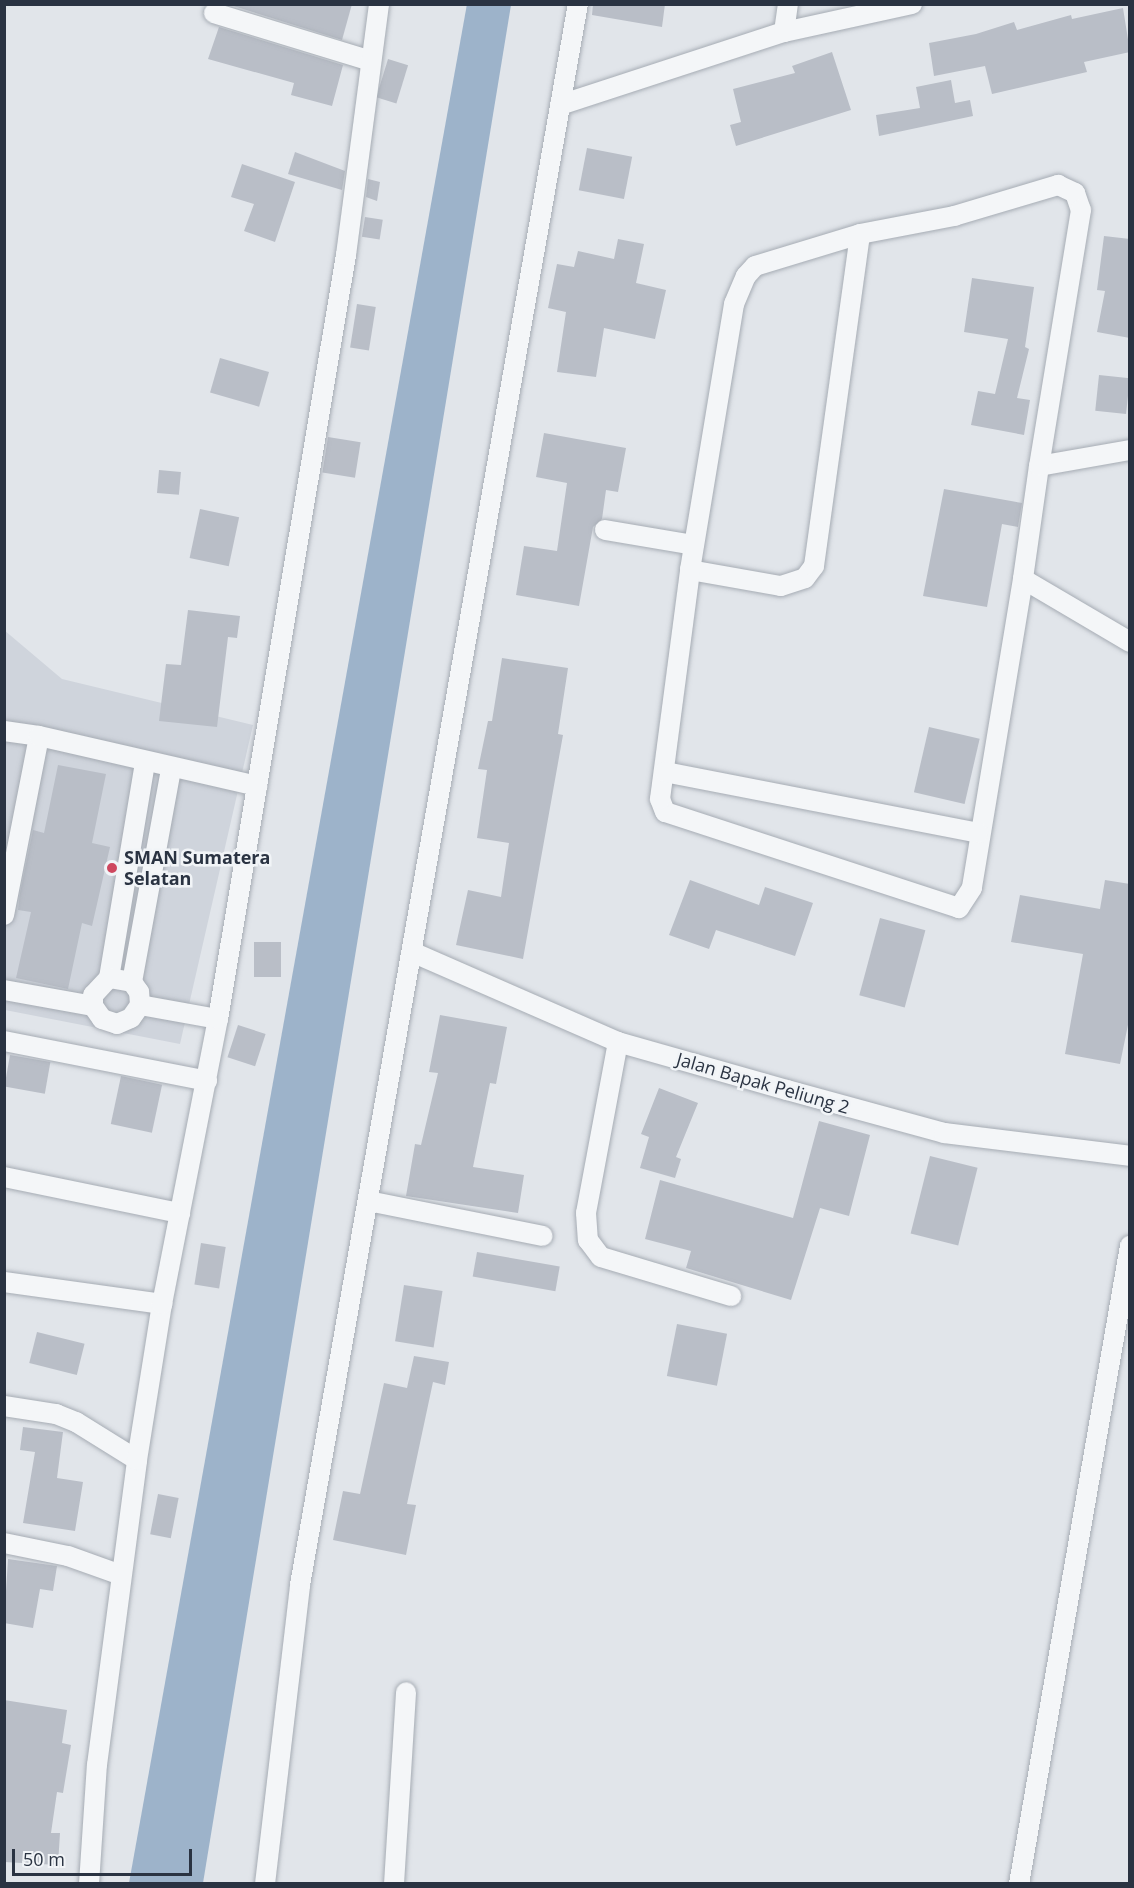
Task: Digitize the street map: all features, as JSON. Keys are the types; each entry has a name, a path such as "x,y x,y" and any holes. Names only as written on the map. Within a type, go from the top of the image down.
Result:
{"street":[{"path":"89,1884 97,1765 136,1460 162,1304 218,1019 346,255 379,4"},
{"path":"266,1884 300,1585 578,4"},
{"path":"784,32 788,4"},
{"path":"560,105 784,32 912,4"},
{"path":"214,13 371,61"},
{"path":"1058,185 1075,193 1081,210 1023,579 978,834 972,888 964,903 952,908 673,817 661,805 690,570 738,290 755,266 860,234 954,216 1058,185"},
{"path":"690,570 781,586 805,578 814,566 860,234"},
{"path":"1039,466 1130,450"},
{"path":"605,530 694,545"},
{"path":"1023,579 1130,642"},
{"path":"4,731 39,736 171,769 257,786"},
{"path":"4,915 39,736"},
{"path":"145,763 109,978 93,994 93,1006 102,1019 117,1024 131,1018 140,1005 139,993 132,982 171,769"},
{"path":"665,772 978,834"},
{"name":"Jalan Bapak Peliung 2","path":"412,952 618,1042 944,1133 1130,1156"},
{"path":"109,978 132,982"},
{"path":"4,990 93,1006"},
{"path":"140,1005 218,1019"},
{"path":"4,1041 207,1081"},
{"path":"618,1042 586,1213 588,1240 601,1257 731,1296"},
{"path":"4,1178 180,1213"},
{"path":"368,1201 543,1236"},
{"path":"1018,1884 1130,1246"},
{"path":"4,1282 162,1304"},
{"path":"4,1406 56,1414 96,1433 136,1460"},
{"path":"4,1543 68,1556 121,1575"},
{"path":"394,1884 406,1692"}],"shaded area":[{"name":"SMAN Sumatera Selatan","path":"4,630 62,679 253,725 180,1044 5,1010"}],"water":[{"path":"467,4 511,5 203,1883 129,1883"}],"building":[{"path":"227,4 352,4 342,40"},
{"path":"593,4 665,4 662,27 592,15"},
{"path":"1123,8 1130,52 1084,62 1087,72 992,94 985,66 934,76 929,43 976,34 1014,22 1017,30 1071,15 1072,19"},
{"path":"219,27 343,65 332,106 291,95 294,83 208,59"},
{"path":"832,52 851,110 736,146 730,125 741,122 733,89 795,73 792,66"},
{"path":"388,59 408,65 396,103 376,97"},
{"path":"951,80 955,103 970,100 973,116 879,136 876,115 920,108 916,87"},
{"path":"587,148 632,157 624,199 579,190"},
{"path":"295,152 345,171 342,190 288,174"},
{"path":"242,164 295,182 275,242 244,231 254,204 231,197"},
{"path":"368,179 380,182 377,201 366,197"},
{"path":"365,217 383,220 380,240 362,237"},
{"path":"1104,236 1130,239 1130,338 1097,332 1105,291 1097,290"},
{"path":"618,239 644,244 636,283 666,290 655,339 604,328 596,377 557,372 566,312 548,308 557,264 574,267 578,251 614,259"},
{"path":"972,278 1034,287 1025,347 1029,349 1017,398 1030,400 1024,435 971,425 978,391 995,394 1008,339 964,332"},
{"path":"357,304 376,307 369,350 350,347"},
{"path":"220,358 269,372 259,407 210,393"},
{"path":"1099,375 1130,378 1126,414 1095,411"},
{"path":"544,433 626,448 618,492 606,490 602,519 593,527 579,606 516,595 524,546 557,551 567,483 536,477"},
{"path":"328,437 361,442 355,478 322,473"},
{"path":"159,470 181,472 179,495 157,493"},
{"path":"944,489 1022,503 1018,527 1002,524 987,607 923,596"},
{"path":"200,509 239,517 229,566 190,558"},
{"path":"188,610 240,616 237,638 228,637 217,727 159,721 166,664 181,665"},
{"path":"502,658 568,668 558,734 563,735 523,959 456,945 468,890 501,897 509,843 477,838 487,770 478,769 488,721 492,721"},
{"path":"929,727 980,739 965,804 914,792"},
{"path":"58,765 106,774 92,843 110,847 92,926 82,923 68,989 16,978 31,912 18,910 20,893 33,830 44,833"},
{"path":"690,880 759,905 765,887 813,903 795,956 716,930 709,949 669,935"},
{"path":"1105,880 1130,884 1130,1015 1120,1064 1065,1054 1083,954 1011,942 1020,895 1100,909"},
{"path":"880,918 925,930 905,1007 859,995"},
{"path":"254,942 281,942 281,977 254,977"},
{"path":"440,1015 507,1027 496,1084 490,1083 473,1167 524,1175 518,1213 406,1196 415,1144 421,1145 438,1073 429,1072"},
{"path":"238,1025 266,1034 255,1066 227,1057"},
{"path":"10,1055 50,1062 45,1094 4,1087"},
{"path":"121,1076 162,1085 152,1133 111,1124"},
{"path":"659,1088 698,1103 676,1157 681,1159 675,1178 640,1168 649,1137 641,1134"},
{"path":"819,1121 870,1135 849,1216 820,1208 791,1300 686,1268 691,1251 645,1239 660,1180 793,1218"},
{"path":"930,1156 978,1168 958,1245 911,1234"},
{"path":"201,1243 226,1247 219,1288 194,1284"},
{"path":"477,1252 560,1267 555,1291 473,1277"},
{"path":"404,1285 443,1291 434,1347 395,1341"},
{"path":"677,1324 727,1334 717,1386 667,1376"},
{"path":"37,1332 85,1344 77,1375 29,1363"},
{"path":"414,1356 449,1362 445,1385 433,1382 407,1504 416,1505 406,1555 333,1540 343,1491 360,1494 384,1383 407,1388"},
{"path":"23,1427 63,1432 57,1478 83,1482 75,1531 23,1523 35,1452 20,1450"},
{"path":"158,1494 179,1498 171,1538 150,1534"},
{"path":"8,1559 57,1566 53,1591 40,1589 33,1628 4,1623"},
{"path":"4,1700 67,1710 62,1743 71,1745 63,1793 57,1792 51,1833 60,1833 58,1865 4,1862"}],"place":[{"name":"SMAN Sumatera Selatan","path":"112,868"}]}
